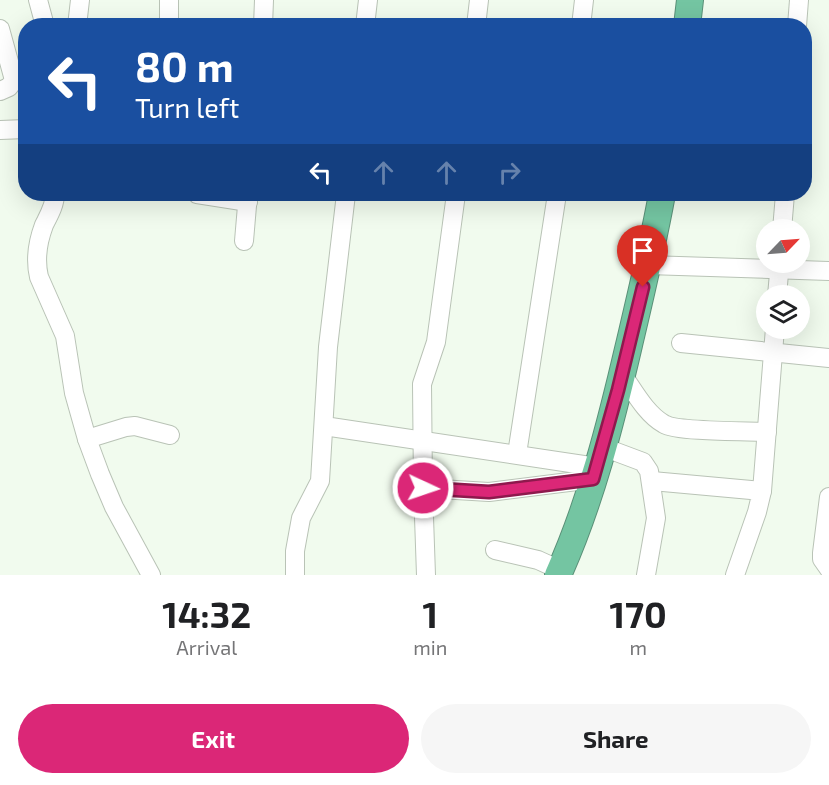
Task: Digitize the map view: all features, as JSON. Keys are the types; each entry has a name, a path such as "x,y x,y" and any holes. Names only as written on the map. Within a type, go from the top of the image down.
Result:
{"highway":[{"path":"688,18 690,0"},
{"path":"559,573 597,464 622,374 661,201"}],"street":[{"path":"38,0 43,18"},
{"path":"78,18 80,0"},
{"path":"169,0 169,18"},
{"path":"263,18 264,0"},
{"path":"366,18 368,0"},
{"path":"477,18 479,0"},
{"path":"582,18 584,0"},
{"path":"798,18 799,0"},
{"path":"0,29 14,80 13,84 0,91"},
{"path":"0,130 18,129"},
{"path":"54,201 40,240 37,269 39,277 65,336 72,382 87,439 114,507 151,575"},
{"path":"244,241 248,201"},
{"path":"296,575 297,535 300,518 320,481 328,346 345,201"},
{"path":"426,575 422,384 436,342 455,201"},
{"path":"517,454 556,201"},
{"path":"783,219 784,201"},
{"path":"648,265 756,266"},
{"path":"810,269 829,271"},
{"path":"735,575 762,491 774,339"},
{"path":"681,343 829,358"},
{"path":"622,374 644,404 666,426 686,429 767,432"},
{"path":"87,439 126,426 141,426 170,435"},
{"path":"324,426 597,464 643,462 650,471 656,518 646,575"},
{"path":"423,488 489,492 597,464"},
{"path":"652,481 762,491"},
{"path":"828,506 822,559 829,567"},
{"path":"495,550 538,560 559,573"}],"route":[{"path":"423,488 489,492 593,479 643,287"}]}
